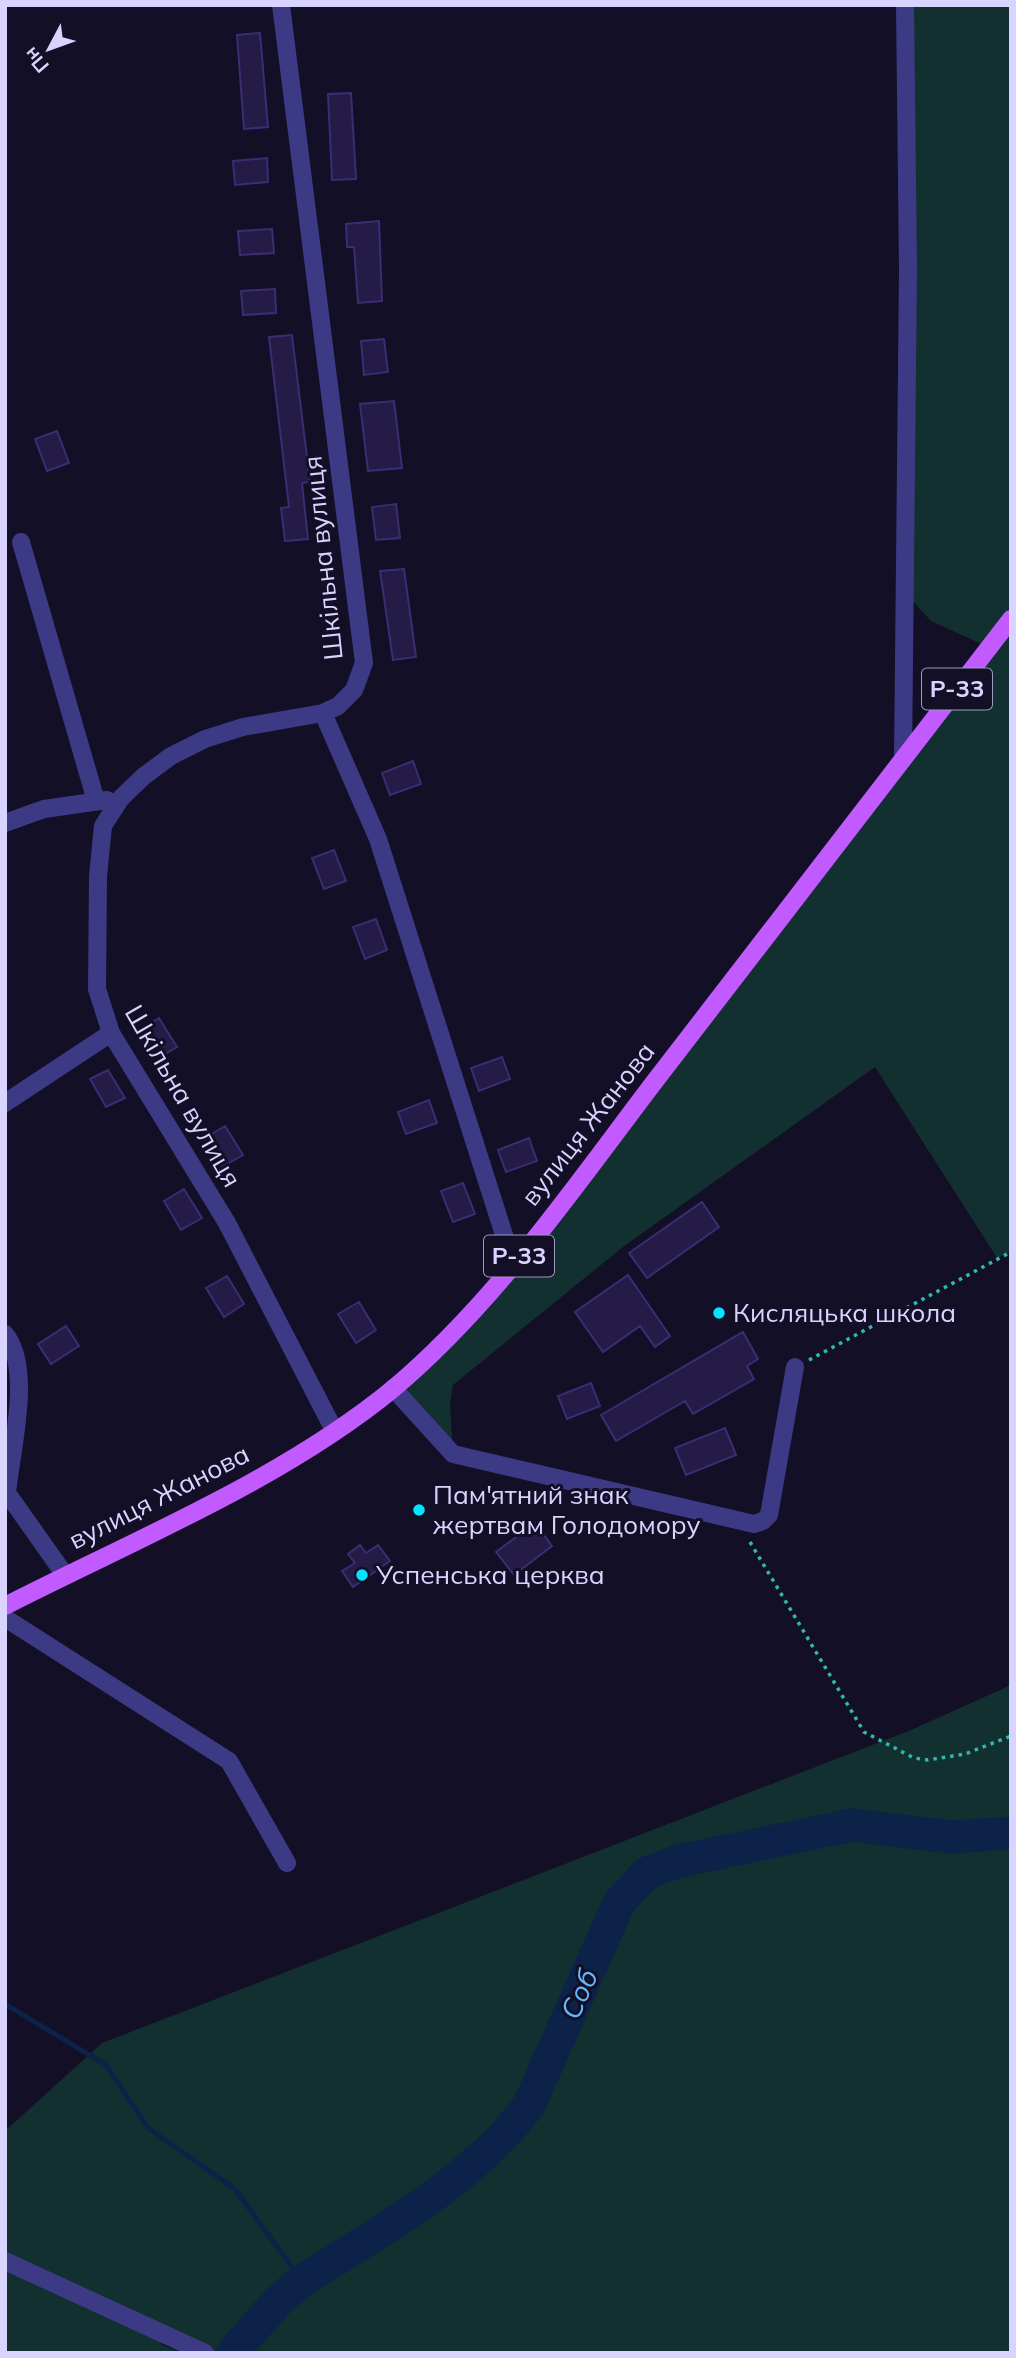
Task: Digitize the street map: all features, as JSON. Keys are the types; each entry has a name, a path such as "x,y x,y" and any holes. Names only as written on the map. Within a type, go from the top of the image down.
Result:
{"main road":[{"name":"Р-33","path":"902,760 1011,619"},
{"name":"вулиця Жанова","path":"5,1606 237,1489 334,1430 393,1388 460,1325 513,1263 902,760"}],"street":[{"name":"Шкільна вулиця","path":"281,5 364,663 354,690 338,706 323,713 243,727 205,739 171,756 121,797 103,826 98,876 97,989 111,1033 227,1223 334,1430"},
{"path":"902,760 908,270 905,5"},
{"path":"21,542 96,802"},
{"path":"323,713 378,839 513,1263"},
{"path":"5,823 44,809 121,797"},
{"path":"5,1103 111,1033"},
{"path":"5,1334 14,1345 20,1373 7,1493 65,1575"},
{"path":"393,1388 453,1454 759,1523 769,1515 795,1367"},
{"path":"5,1618 229,1761 287,1863"},
{"path":"5,2261 204,2352"}],"path":[{"path":"795,1367 1011,1252"},
{"path":"736,1519 864,1732 914,1758 928,1760 965,1754 1011,1736"}],"green space":[{"path":"905,5 1011,5 1011,1252 997,1258 875,1067 623,1247 453,1385 450,1404 453,1454 393,1388 460,1325 988,647 931,621 905,593"},
{"path":"1011,1685 1011,2353 216,2353 171,2337 160,2344 182,2353 5,2353 5,2131 102,2043 911,1730"}],"building":[{"path":"260,33 268,127 244,129 237,35"},
{"path":"351,93 356,179 332,180 328,94"},
{"path":"267,158 268,182 235,185 233,161"},
{"path":"379,221 382,301 358,303 354,247 347,247 346,224"},
{"path":"272,229 274,253 240,255 238,231"},
{"path":"275,289 276,313 243,315 241,291"},
{"path":"292,335 310,482 302,483 308,539 285,541 281,508 289,507 269,337"},
{"path":"384,339 388,372 364,375 361,341"},
{"path":"394,401 402,468 368,471 360,404"},
{"path":"57,431 69,463 47,471 35,439"},
{"path":"396,504 400,538 376,540 372,507"},
{"path":"404,569 416,657 393,660 380,571"},
{"path":"413,761 421,784 390,795 382,773"},
{"path":"334,850 346,881 324,889 312,858"},
{"path":"376,919 387,950 365,959 353,927"},
{"path":"159,1018 177,1047 157,1059 139,1030"},
{"path":"502,1057 510,1079 479,1091 471,1068"},
{"path":"108,1070 125,1098 106,1107 90,1079"},
{"path":"429,1100 437,1123 406,1134 398,1112"},
{"path":"225,1126 243,1155 222,1167 205,1138"},
{"path":"529,1138 537,1161 506,1172 498,1150"},
{"path":"463,1183 475,1214 453,1222 441,1191"},
{"path":"184,1189 202,1218 181,1230 164,1201"},
{"path":"702,1202 719,1227 647,1278 629,1253"},
{"path":"628,1275 670,1336 655,1347 640,1326 603,1352 575,1312"},
{"path":"227,1276 244,1304 224,1317 206,1288"},
{"path":"359,1302 376,1330 356,1343 338,1314"},
{"path":"66,1326 79,1346 51,1364 38,1344"},
{"path":"743,1332 758,1359 747,1366 754,1379 693,1414 685,1401 616,1441 601,1415"},
{"path":"591,1383 600,1406 567,1419 558,1396"},
{"path":"725,1428 736,1455 686,1475 675,1448"},
{"path":"535,1523 552,1546 514,1575 496,1552"},
{"name":"Успенська церква","path":"360,1545 366,1553 378,1545 390,1561 353,1587 342,1571 355,1563 348,1554"}],"waterway":[{"name":"Соб","path":"232,2353 279,2300 302,2281 394,2223 453,2181 506,2133 529,2105 619,1903 647,1873 679,1861 852,1825 951,1837 1011,1833"},
{"path":"5,2004 106,2065 148,2128 235,2189 302,2281"}],"place":[{"name":"Кисляцька школа","path":"719,1313"},
{"name":"Пам'ятний знак жертвам Голодомору","path":"419,1510"},
{"name":"Успенська церква","path":"362,1575"}]}
